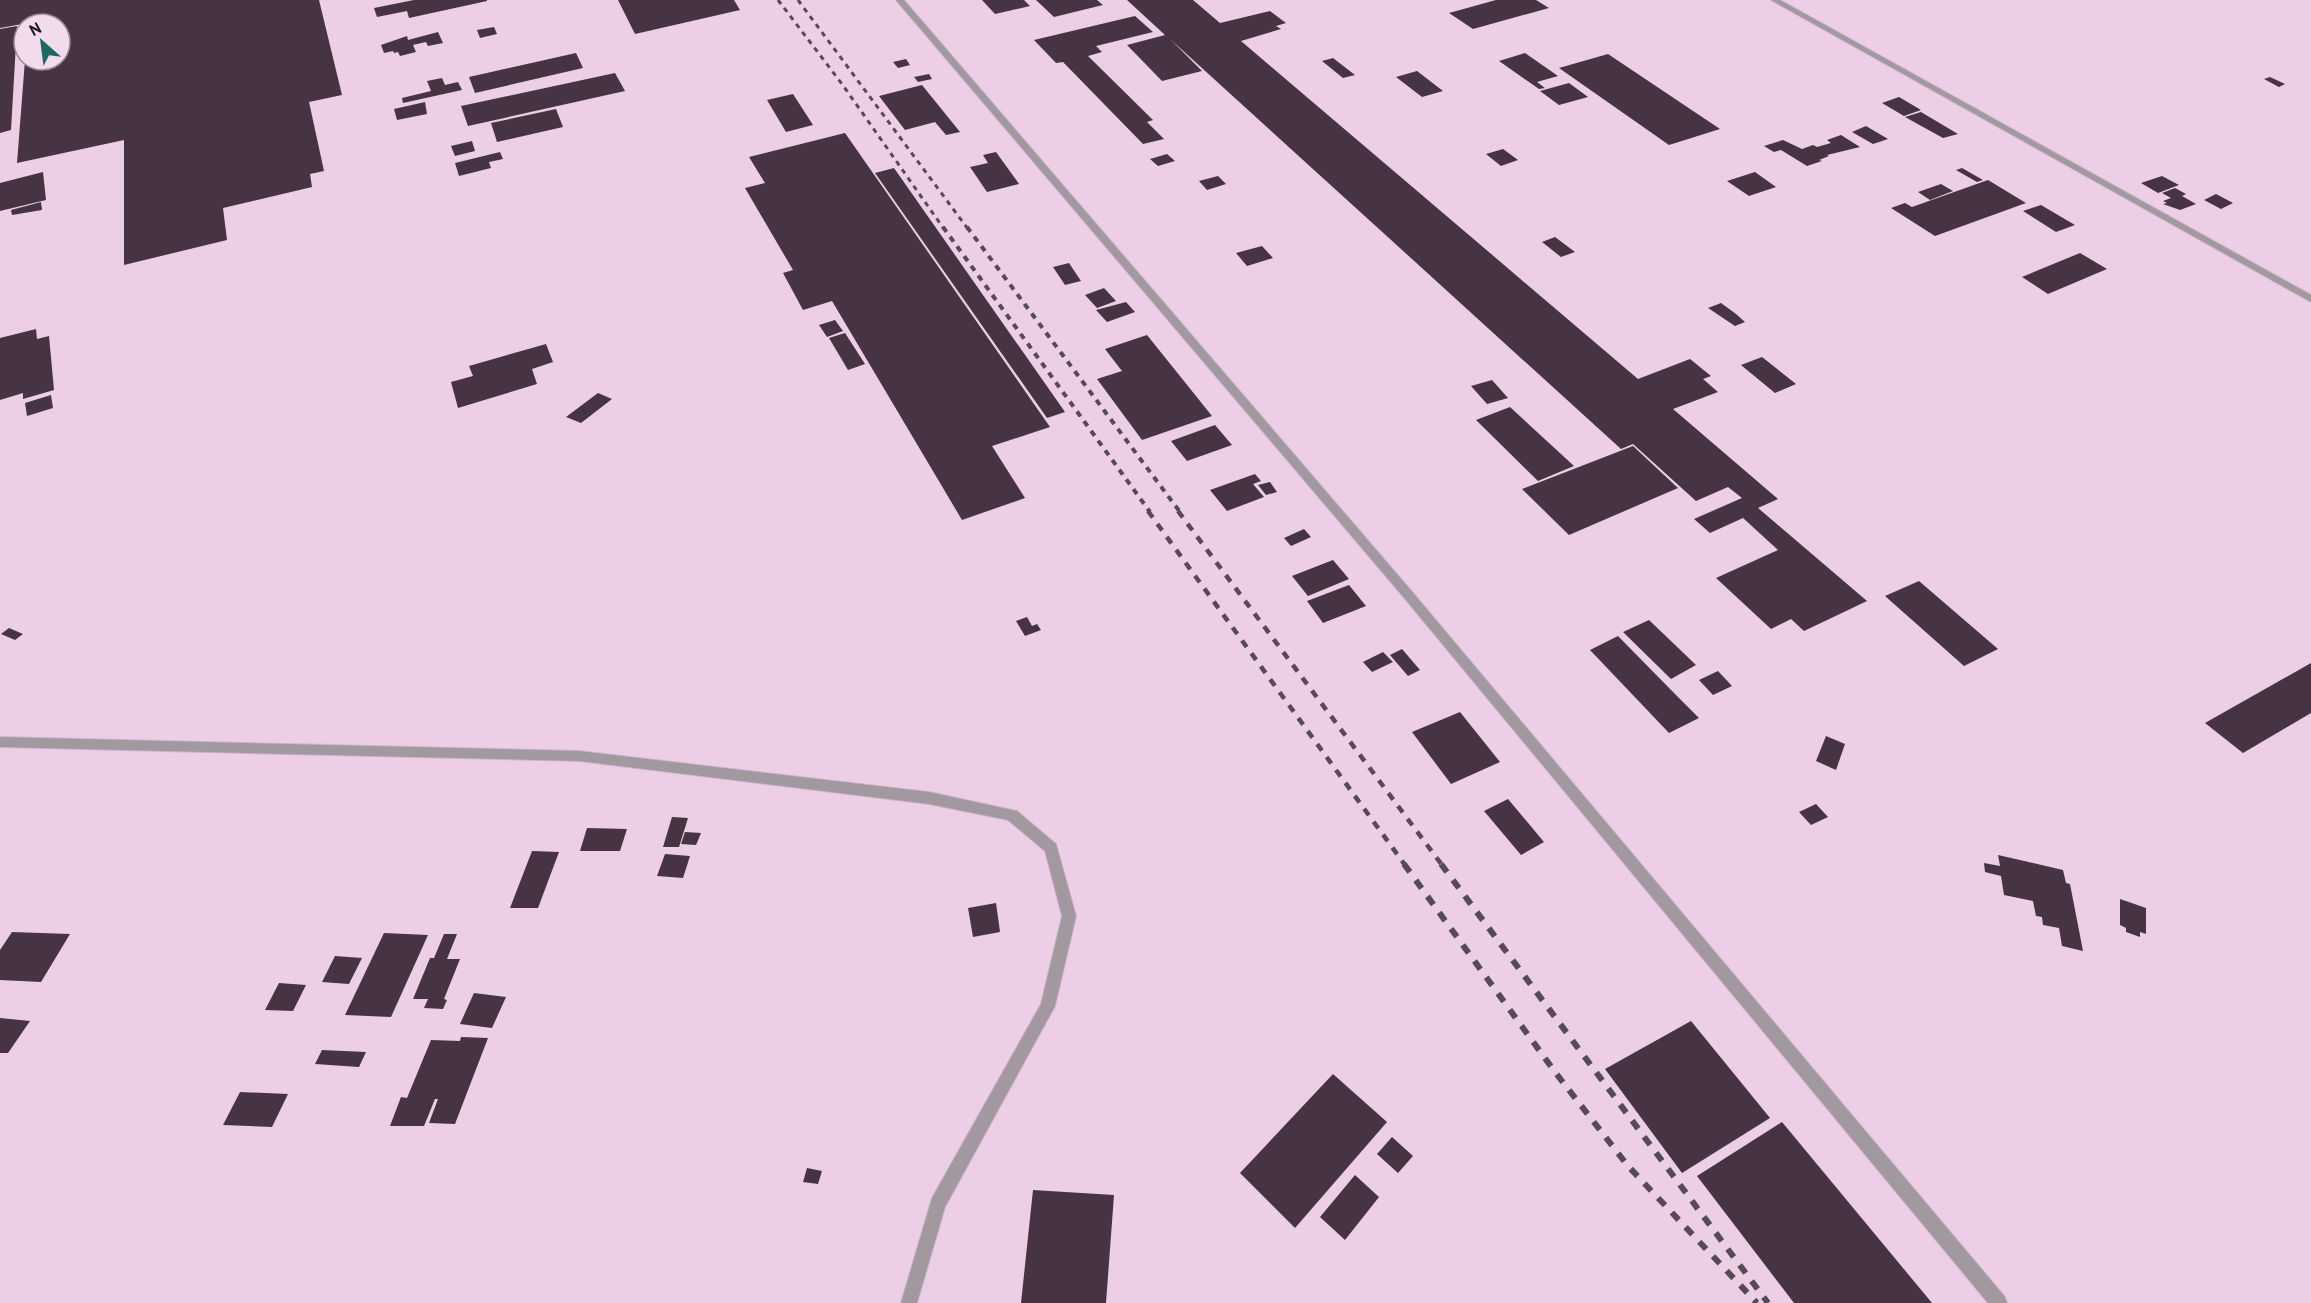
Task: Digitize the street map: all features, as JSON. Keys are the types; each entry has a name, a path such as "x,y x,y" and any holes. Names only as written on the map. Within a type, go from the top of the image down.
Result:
{"lane":[{"path":"900,0 1410,597 1999,1303"},
{"path":"1775,0 2311,299"},
{"path":"0,742 579,756 929,798 1012,815 1051,848 1069,916 1048,1006 938,1204 909,1303"}],"shaded area":[{"path":"0,0 2311,0 2311,1303 0,1303"}],"building":[{"path":"0,0 319,0 342,95 309,102 324,171 310,174 312,187 223,208 227,240 124,265 124,140 17,163 24,72 72,72 72,12 12,12 12,26 0,28"},
{"path":"414,0 487,1 409,18 407,11 377,17 374,8"},
{"path":"618,0 734,0 740,10 635,34"},
{"path":"982,0 1024,0 1030,6 995,14"},
{"path":"1036,0 1097,0 1103,5 1054,17"},
{"path":"1127,0 1193,0 1220,23 1270,11 1286,23 1276,26 1281,29 1241,41 1638,379 1690,359 1711,376 1703,379 1718,392 1673,409 1778,499 1758,508 1867,601 1804,631 1791,619 1771,629 1716,578 1778,550 1743,518 1710,533 1694,519 1742,498 1728,487 1696,501 1633,444 1621,449 1170,39 1202,71 1162,81 1127,45 1165,35"},
{"path":"1496,0 1536,0 1549,8 1473,29 1449,13"},
{"path":"1135,16 1153,32 1096,46 1102,52 1088,56 1153,120 1147,122 1164,139 1143,144 1063,62 1056,63 1034,40"},
{"path":"12,27 12,72 14,72 11,130 0,133 0,29"},
{"path":"494,27 497,34 480,38 477,30"},
{"path":"438,32 443,43 428,46 426,42 413,45 416,52 400,56 398,52 393,51 384,53 381,45 407,36 408,40"},
{"path":"576,53 583,68 475,93 469,77"},
{"path":"1525,53 1558,76 1537,82 1545,88 1539,89 1499,61"},
{"path":"1608,54 1720,129 1669,145 1559,68"},
{"path":"1333,58 1355,75 1343,78 1322,61"},
{"path":"906,59 910,65 898,68 893,62"},
{"path":"1417,71 1443,91 1422,97 1396,77"},
{"path":"615,73 625,91 468,126 461,106"},
{"path":"929,74 932,79 918,82 914,77"},
{"path":"2270,77 2285,84 2279,87 2264,79"},
{"path":"442,78 445,85 458,82 462,90 403,103 402,98 431,91 427,81"},
{"path":"1569,83 1588,97 1559,105 1540,91"},
{"path":"922,85 960,132 946,135 935,122 905,130 879,96"},
{"path":"793,94 813,125 786,132 767,100"},
{"path":"1899,97 1921,110 1904,116 1882,103"},
{"path":"425,102 427,114 397,120 394,109"},
{"path":"556,109 563,127 497,142 491,123"},
{"path":"1921,112 1958,134 1943,138 1905,117"},
{"path":"1866,126 1888,139 1873,144 1852,132"},
{"path":"845,133 1050,427 992,446 1025,498 962,520 832,301 803,310 783,273 793,270 745,188 765,183 749,157"},
{"path":"1841,135 1860,147 1827,155 1829,156 1819,160 1822,161 1807,166 1781,150 1774,152 1764,146 1783,140 1802,149 1813,145 1817,147 1831,143 1827,140"},
{"path":"472,141 475,151 455,156 451,146"},
{"path":"1503,149 1518,160 1501,166 1486,154"},
{"path":"500,152 503,159 489,162 491,168 459,176 455,163"},
{"path":"996,152 1019,184 987,192 970,167 988,163 983,155"},
{"path":"1167,154 1175,161 1158,166 1150,159"},
{"path":"894,168 1065,412 1047,418 875,173"},
{"path":"1962,168 1983,180 1977,182 1956,170"},
{"path":"43,172 46,200 0,211 0,183"},
{"path":"1755,172 1776,187 1749,196 1727,181"},
{"path":"1218,176 1226,184 1207,190 1199,181"},
{"path":"2162,176 2179,185 2158,193 2141,183"},
{"path":"1988,180 2026,203 1935,236 1891,208 1905,203 1912,207"},
{"path":"1941,184 1953,191 1930,200 1918,192"},
{"path":"2175,188 2186,194 2182,196 2196,204 2180,210 2163,204 2167,203 2163,201 2171,198 2162,193"},
{"path":"2216,194 2233,203 2221,209 2204,200"},
{"path":"41,202 42,210 12,215 11,210"},
{"path":"2041,205 2075,225 2056,232 2023,211"},
{"path":"1555,237 1575,252 1561,257 1542,242"},
{"path":"1262,246 1273,258 1247,266 1236,253"},
{"path":"2080,253 2107,269 2048,294 2022,277"},
{"path":"1069,263 1081,281 1065,285 1053,267"},
{"path":"1104,288 1116,301 1097,308 1085,295"},
{"path":"1126,302 1135,312 1107,322 1096,310"},
{"path":"1721,303 1745,322 1735,326 1708,308"},
{"path":"835,320 843,331 827,337 819,325"},
{"path":"36,329 37,339 49,336 54,390 23,399 23,393 0,400 0,338"},
{"path":"845,333 865,364 848,370 829,338"},
{"path":"1147,335 1212,416 1142,440 1097,379 1122,371 1105,349"},
{"path":"546,344 553,362 532,369 537,384 458,408 451,382 473,376 469,366"},
{"path":"1762,357 1796,384 1775,393 1741,365"},
{"path":"1492,380 1508,398 1487,404 1471,386"},
{"path":"598,393 612,399 581,423 566,417"},
{"path":"51,395 53,408 27,416 25,403"},
{"path":"1510,407 1574,466 1538,481 1476,420"},
{"path":"1215,425 1232,445 1187,461 1171,441"},
{"path":"1633,446 1678,488 1569,535 1522,489"},
{"path":"1255,474 1261,481 1253,484 1264,497 1227,511 1210,490"},
{"path":"1270,482 1277,492 1266,495 1258,485"},
{"path":"1304,529 1311,537 1291,546 1284,538"},
{"path":"1333,560 1349,579 1308,596 1292,576"},
{"path":"1919,581 1998,649 1964,666 1885,596"},
{"path":"1349,585 1366,606 1323,623 1307,601"},
{"path":"1027,617 1032,626 1037,624 1041,630 1025,636 1016,621"},
{"path":"1649,620 1696,665 1671,679 1623,632"},
{"path":"9,628 23,634 15,640 1,634"},
{"path":"1618,636 1699,718 1669,733 1590,650"},
{"path":"1402,649 1420,670 1408,676 1390,655"},
{"path":"1383,652 1393,662 1372,672 1363,662"},
{"path":"2311,663 2311,713 2243,753 2205,723"},
{"path":"1718,671 1732,686 1713,695 1699,680"},
{"path":"1460,712 1500,762 1451,784 1412,732"},
{"path":"1826,736 1845,744 1836,770 1816,761"},
{"path":"1508,799 1544,842 1521,855 1484,811"},
{"path":"1816,804 1828,817 1811,825 1799,812"},
{"path":"672,817 688,818 679,847 663,847"},
{"path":"587,828 627,829 620,851 580,851"},
{"path":"685,832 701,833 696,845 681,844"},
{"path":"532,851 559,852 538,908 510,908"},
{"path":"665,854 690,856 683,878 657,876"},
{"path":"1998,855 2063,870 2066,883 2070,884 2083,951 2062,946 2059,928 2043,925 2042,917 2036,916 2033,901 2004,895 2001,876 1985,872 1984,863 2000,866"},
{"path":"2120,899 2146,908 2146,934 2140,932 2140,937 2126,932 2126,928 2120,925"},
{"path":"996,903 1000,932 973,937 968,908"},
{"path":"12,932 70,934 41,982 0,980 0,950"},
{"path":"384,933 428,935 391,1017 345,1015"},
{"path":"444,934 457,934 447,959 460,959 444,999 447,1000 443,1009 424,1008 428,999 413,999 430,958 434,958"},
{"path":"335,956 362,958 349,984 322,982"},
{"path":"279,983 306,985 293,1011 265,1010"},
{"path":"474,993 506,997 492,1028 460,1024"},
{"path":"0,1018 30,1021 8,1053 0,1053"},
{"path":"1691,1021 1770,1118 1682,1173 1605,1069"},
{"path":"461,1037 488,1038 455,1124 429,1123 438,1099 435,1099 424,1126 390,1126 401,1097 407,1098 431,1040 460,1041"},
{"path":"322,1050 366,1052 359,1067 315,1064"},
{"path":"1333,1074 1387,1122 1295,1228 1240,1173"},
{"path":"240,1092 288,1094 272,1127 223,1125"},
{"path":"1782,1122 1932,1303 1794,1303 1697,1176"},
{"path":"1392,1137 1413,1156 1398,1173 1377,1154"},
{"path":"807,1168 822,1171 818,1184 803,1182"},
{"path":"1355,1175 1379,1197 1345,1240 1320,1217"},
{"path":"1033,1190 1114,1195 1106,1303 1021,1303"}],"railway":[{"path":"778,0 842,84 944,229"},
{"path":"798,0 968,229"},
{"path":"943,227 1150,512"},
{"path":"967,227 1180,512"},
{"path":"1148,511 1405,865"},
{"path":"1178,511 1442,865"},
{"path":"1404,864 1555,1072 1628,1166 1757,1303"},
{"path":"1441,864 1768,1303"}]}
